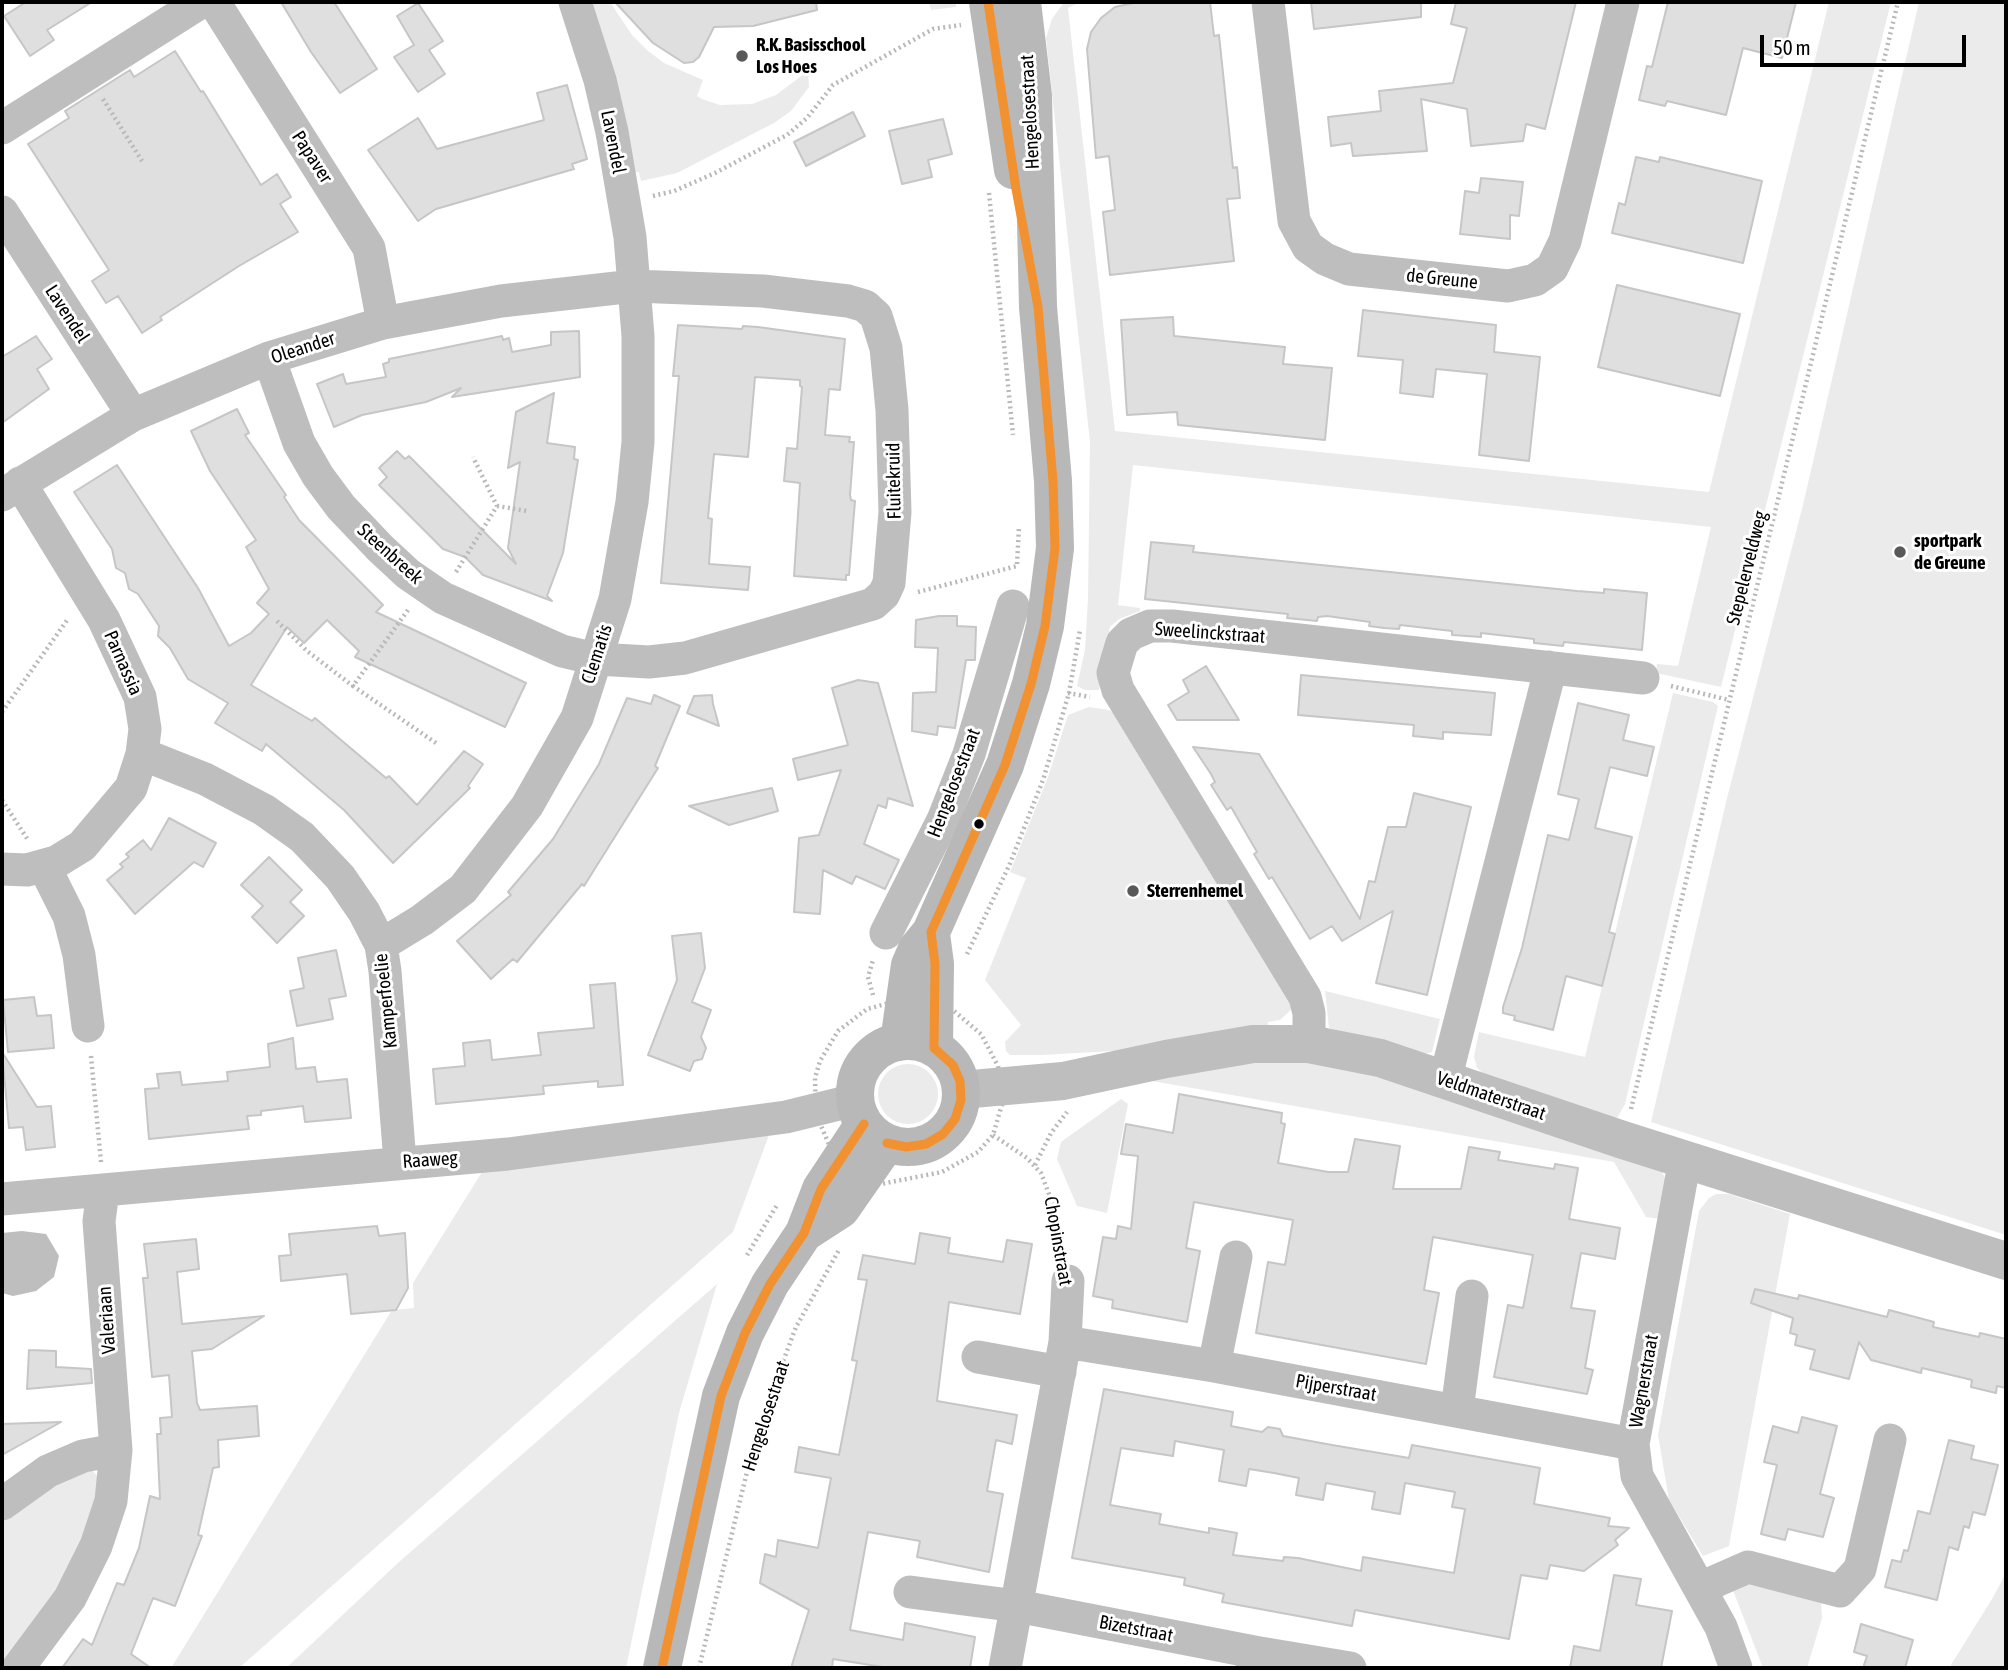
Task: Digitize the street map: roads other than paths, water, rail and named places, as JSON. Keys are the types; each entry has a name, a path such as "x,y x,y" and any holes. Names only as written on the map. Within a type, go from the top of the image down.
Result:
{"main road":[{"name":"Hengelosestraat","path":"916,1045 910,965 917,949 931,932 1006,765 1031,684 1045,626 1055,548 1052,467 1038,307 1032,96 1022,2"},
{"name":"Hengelosestraat","path":"981,13 1038,307"},
{"path":"662,1668 720,1396 751,1321 804,1234 841,1209 869,1122 856,1082 868,1059 882,1048 916,1045 953,1065 961,1090 955,1119 935,1140 916,1146 869,1122"}],"street":[{"path":"2,128 201,2"},
{"name":"Papaver","path":"214,2 369,248 383,323"},
{"name":"Lavendel","path":"575,2 600,79 625,202 634,286"},
{"name":"de Greune","path":"1268,2 1294,221 1308,247 1325,259 1349,269 1508,286 1535,280 1552,268 1565,242 1623,2"},
{"name":"Lavendel","path":"2,212 133,415"},
{"name":"Oleander","path":"11,489 133,415 269,359 383,323 501,301 634,286"},
{"name":"Fluitekruid","path":"596,659 649,662 685,658 873,604 884,594 889,583 895,512 892,410 886,348 876,316 865,306 836,300 763,291 634,286"},
{"name":"Clematis","path":"381,945 422,920 463,889 527,806 577,718 615,599 624,551 638,442 638,335 634,286"},
{"name":"Steenbreek","path":"269,359 299,443 318,476 341,507 380,548 433,591 529,638 596,659"},
{"name":"Parnassia","path":"2,869 27,870 44,866 82,846 108,819 131,788 142,754 145,729 140,697 104,620 11,489"},
{"name":"Hengelosestraat","path":"886,933 943,820 964,765 1013,606"},
{"name":"Sweelinckstraat","path":"1308,1044 1309,1013 1305,997 1118,690 1113,673 1122,643 1131,634 1150,626 1643,678"},
{"path":"1445,1080 1547,682 1548,667"},
{"path":"991,675 1031,684"},
{"name":"Kamperfoelie","path":"142,754 228,791 264,810 302,837 340,877 364,912 381,945 400,1162"},
{"path":"44,866 69,916 79,955 88,1026"},
{"path":"909,887 915,911 931,932"},
{"name":"Veldmaterstraat","path":"961,1090 1063,1081 1253,1044 1308,1044 1380,1058 1623,1140 2006,1261"},
{"name":"Raaweg","path":"2,1199 508,1154 786,1117 815,1110 869,1122"},
{"name":"Wagnerstraat","path":"1685,1159 1633,1444 1637,1476 1721,1627 1736,1668"},
{"name":"Valeriaan","path":"18,1668 70,1598 96,1546 111,1502 117,1450 99,1221 103,1191"},
{"path":"1214,1366 1236,1257"},
{"name":"Chopinstraat","path":"1005,1668 1063,1357 1068,1281"},
{"path":"1457,1410 1472,1296"},
{"path":"978,1357 1063,1357"},
{"name":"Pijperstraat","path":"1063,1357 1214,1366 1633,1444"},
{"path":"1700,1588 1748,1567 1840,1591 1860,1569 1890,1440"},
{"path":"2,1504 48,1471 83,1456 117,1450"},
{"path":"910,1592 1017,1606"},
{"name":"Bizetstraat","path":"1017,1606 1253,1660 1350,1668"}],"place":[{"name":"R.K. Basisschool Los Hoes","path":"742,56"},
{"name":"sportpark de Greune","path":"1900,552"},
{"name":"Sterrenhemel","path":"1133,891"}]}
